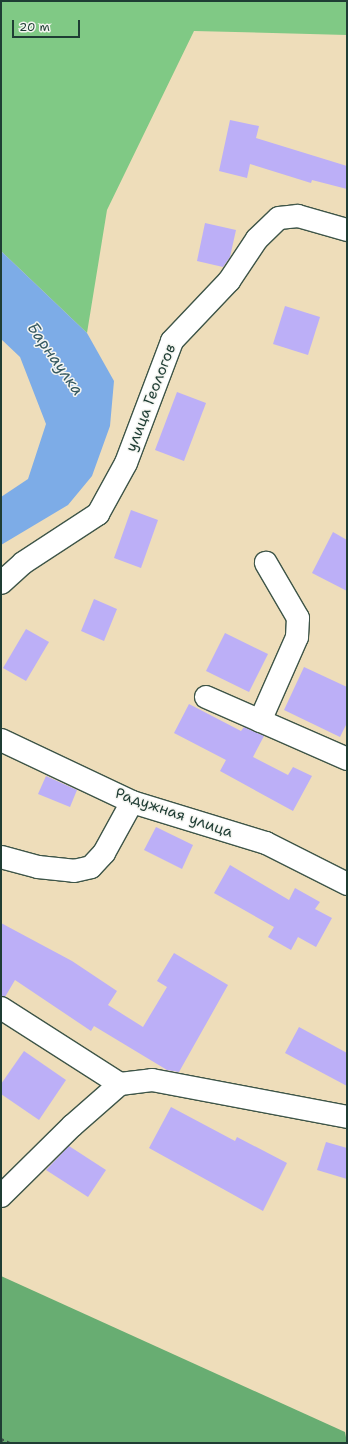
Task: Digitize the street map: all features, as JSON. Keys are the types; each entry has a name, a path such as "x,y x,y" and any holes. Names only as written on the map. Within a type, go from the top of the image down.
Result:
{"street":[{"name":"улица Геологов","path":"1,583 23,563 98,514 126,463 172,341 229,282 257,239 279,218 298,216 347,230"},
{"path":"260,721 297,637 298,618 266,563"},
{"path":"206,698 347,759"},
{"name":"Радужная улица","path":"1,740 132,802 266,844 347,884"},
{"path":"1,857 38,867 74,871 91,867 104,853 132,802"},
{"path":"1,1008 120,1084"},
{"path":"1,1196 72,1126 120,1084 152,1080 347,1117"}],"path":[{"path":"1,1439 10,1443"}],"green space":[{"path":"1,1 347,1 347,35 194,31 107,210 87,333 1,251"},
{"path":"1,1276 345,1432 347,1443 1,1443"}],"water":[{"name":"Барнаулка","path":"1,251 87,333 114,381 110,426 92,476 68,505 1,545 1,497 28,479 46,424 20,357 1,339"}],"building":[{"path":"230,120 259,126 256,138 347,166 347,189 312,180 311,183 250,164 247,178 219,171"},
{"path":"205,223 236,230 230,257 223,267 197,261"},
{"path":"285,306 320,317 308,355 273,344"},
{"path":"177,392 206,403 184,461 155,450"},
{"path":"131,510 158,520 141,568 114,558"},
{"path":"333,532 347,540 347,591 312,573"},
{"path":"94,599 117,609 104,641 81,631"},
{"path":"26,629 49,642 26,681 3,668"},
{"path":"225,633 268,654 249,692 206,671"},
{"path":"304,667 347,687 347,723 340,737 284,710"},
{"path":"189,704 241,731 244,727 264,736 253,757 288,775 293,767 312,776 293,811 220,771 226,760 174,733"},
{"path":"46,776 77,790 70,807 38,794"},
{"path":"156,827 193,845 182,869 144,850"},
{"path":"230,865 289,900 295,888 320,902 315,909 332,918 316,947 298,937 291,950 268,937 274,927 214,893"},
{"path":"1,923 72,961 117,991 108,1005 143,1027 167,987 157,981 174,953 228,985 179,1072 167,1070 94,1026 91,1031 15,980 5,997 1,996"},
{"path":"299,1027 347,1053 347,1086 285,1053"},
{"path":"24,1051 66,1080 39,1120 1,1094 1,1084"},
{"path":"171,1107 235,1141 237,1137 287,1163 263,1211 149,1148"},
{"path":"326,1142 347,1148 347,1179 317,1170"},
{"path":"69,1146 106,1170 88,1197 46,1170"}]}
